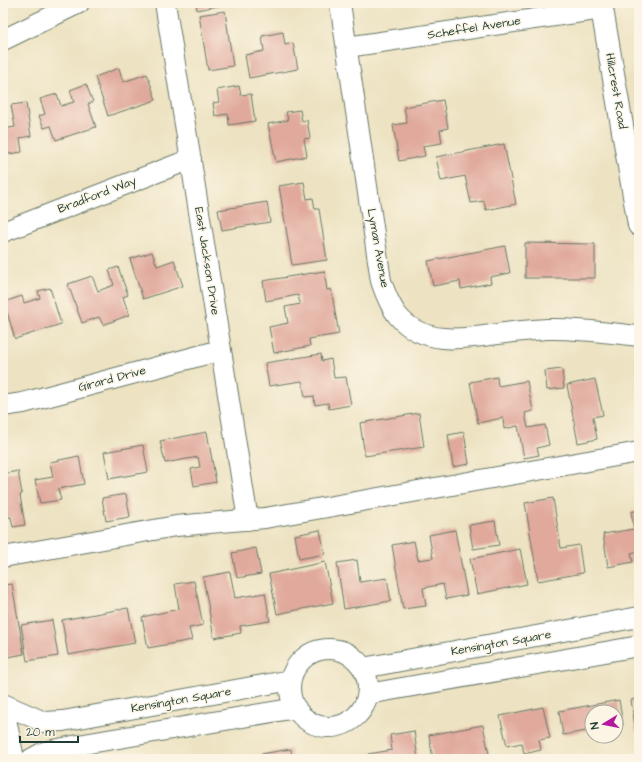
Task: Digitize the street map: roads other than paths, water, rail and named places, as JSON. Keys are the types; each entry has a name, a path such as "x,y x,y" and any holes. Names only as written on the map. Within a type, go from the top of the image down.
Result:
{"street":[{"path":"3,40 79,3"},
{"name":"East Jackson Drive","path":"165,3 248,520"},
{"name":"Lyman Avenue","path":"340,3 381,281 388,300 398,316 420,332 432,337 452,339 550,329 580,330 639,336"},
{"name":"Scheffel Avenue","path":"347,47 601,6"},
{"name":"Hillcrest Road","path":"601,6 639,225"},
{"name":"Bradford Way","path":"3,232 191,159"},
{"name":"Girard Drive","path":"3,406 220,350"},
{"path":"3,557 176,526 273,517 639,452"},
{"name":"Kensington Square","path":"363,668 639,617"},
{"path":"368,694 639,646"},
{"path":"332,648 342,650 354,657 363,668 369,685 368,694 360,712 346,723 327,727 314,723 302,715 296,708 290,690 291,680 299,663 310,654 323,649 332,648"},
{"name":"Kensington Square","path":"3,704 44,722 62,721 291,680"},
{"name":"Kensington Square","path":"3,704 14,759"},
{"path":"31,759 44,752 78,745 296,708"}]}
